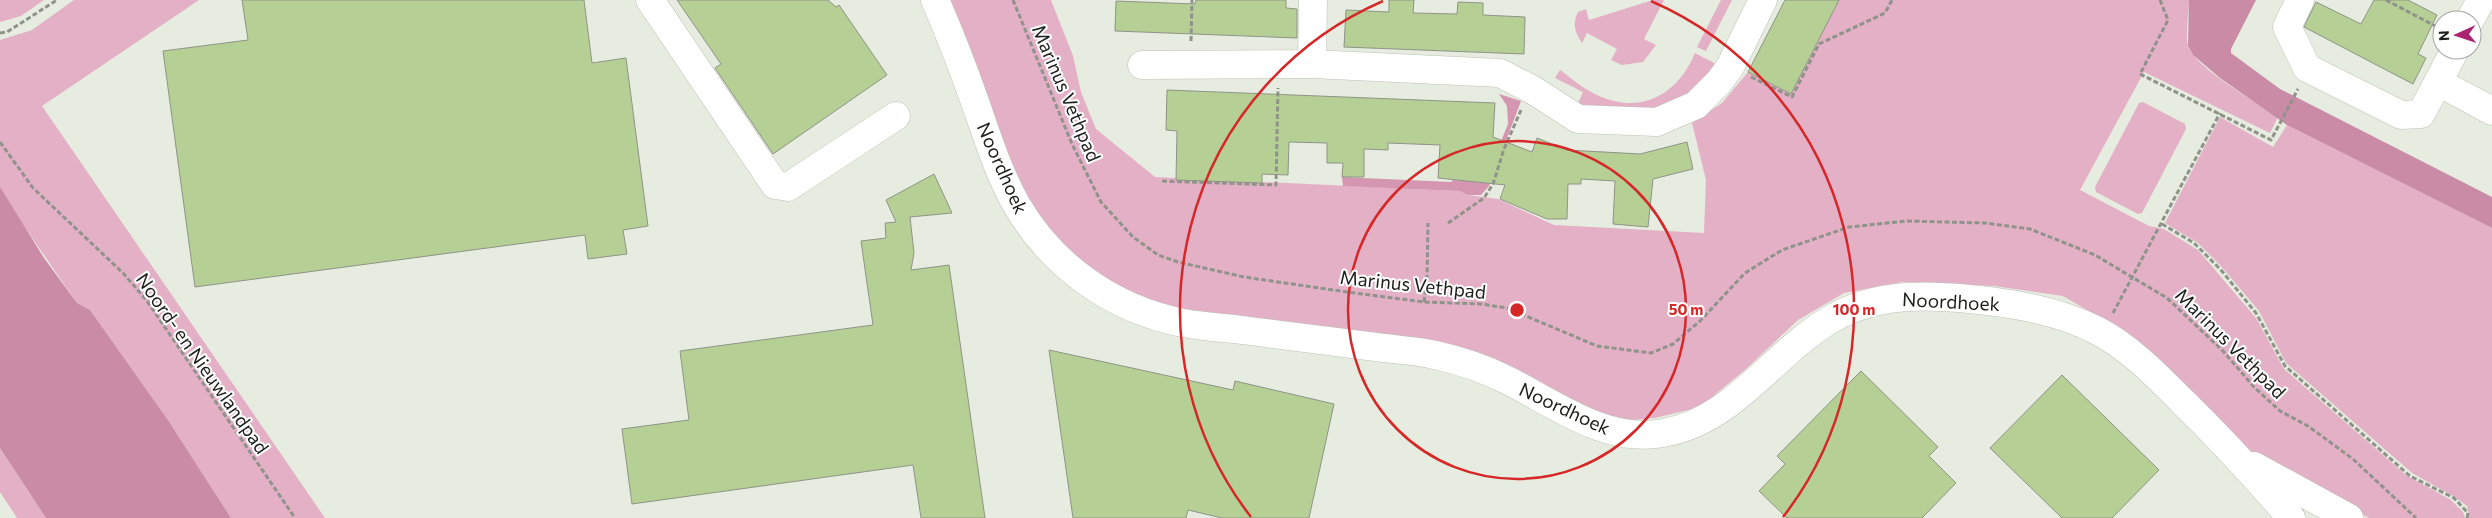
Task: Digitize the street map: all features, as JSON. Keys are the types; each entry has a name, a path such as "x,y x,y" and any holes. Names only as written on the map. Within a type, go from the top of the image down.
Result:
{"street":[{"path":"650,0 775,185 788,187 896,116"},
{"name":"Noordhoek","path":"935,0 957,50 994,156 1015,201 1036,236 1064,264 1096,290 1139,310 1180,322 1435,355 1501,377 1600,428 1644,436 1684,429 1722,410 1804,338 1830,319 1882,298 1920,296 1983,300 2020,305 2058,315 2102,333 2141,360 2240,458 2291,518"},
{"path":"1312,64 1313,0"},
{"path":"1142,65 1312,64 1500,73 1532,90 1578,119 1657,122 1696,105 1725,75 1763,0"},
{"path":"2300,0 2287,27 2307,68 2401,115 2421,114 2450,60"},
{"path":"2438,82 2492,111"},
{"path":"2240,458 2349,518"}],"path":[{"path":"0,33 7,32 56,0"},
{"name":"Marinus Vethpad","path":"1013,0 1072,144 1101,202 1133,237 1158,255 1178,262 1235,275 1424,302 1481,304 1507,308 1597,346 1651,353 1673,344 1700,321 1745,273 1782,250 1849,227 1907,221 1985,223 2030,230 2094,255 2167,298 2223,351 2254,387 2280,411 2308,426 2353,459 2416,518"},
{"path":"1190,64 1192,0"},
{"path":"1725,75 1792,98 1819,44 1885,13 1892,0"},
{"path":"2160,0 2168,20 2140,74 2271,140 2298,88"},
{"path":"2386,0 2432,25"},
{"path":"1162,181 1276,185 1279,64"},
{"path":"1448,222 1484,198 1489,191 1522,107 1532,90"},
{"path":"2111,317 2220,113"},
{"name":"Noord- en Nieuwlandpad","path":"0,142 33,188 123,273 147,301 295,518"},
{"path":"1424,302 1428,278 1428,223"},
{"path":"2162,224 2194,243 2221,270 2256,313 2285,366 2410,476 2454,498 2468,513 2467,518"}],"shaded area":[{"path":"0,0 44,0 21,16 0,22"},
{"path":"74,0 199,0 42,106 325,518 231,518 168,420 90,310 77,303 6,200 0,187 0,40 32,30"},
{"path":"943,0 1051,0 1073,56 1081,92 1096,129 1155,177 1459,191 1468,195 1498,199 1554,225 1704,233 1706,180 1692,123 1722,103 1748,72 1791,94 1839,0 2189,0 2188,46 2202,64 2214,74 2278,117 2270,133 2144,72 2080,190 2149,226 2164,229 2198,250 2256,318 2284,369 2406,475 2451,500 2463,512 2465,518 2369,518 2258,458 2187,393 2097,316 2063,296 1994,286 1902,282 1844,293 1798,320 1746,369 1700,407 1655,418 1622,421 1491,369 1188,315 1144,301 1069,257 1011,177"},
{"path":"1653,0 1664,0 1644,39 1656,45 1643,62 1622,65 1611,60 1617,49 1587,33 1582,43 1578,36 1575,24 1578,12 1586,9 1589,20"},
{"path":"1721,0 1732,0 1706,51 1697,47"},
{"path":"2189,0 2256,0 2231,49 2231,53 2280,89 2492,197 2492,228 2287,125 2220,78 2193,55 2188,46"},
{"path":"1695,53 1718,65 1697,91 1652,112 1577,106 1583,92 1555,78 1560,70 1595,94 1627,103 1641,102 1655,98 1667,91 1678,81"},
{"path":"1499,94 1521,101 1489,186 1481,195 1468,195 1459,191 1343,186 1342,177 1451,182 1453,180 1485,181 1508,124 1507,106"},
{"path":"2143,102 2185,124 2186,129 2142,213 2138,214 2096,192 2095,187 2139,103"},
{"path":"2220,117 2273,147 2287,125 2492,228 2492,518 2469,518 2467,506 2412,473 2286,363 2259,311 2220,265 2198,243 2165,223"},
{"path":"0,187 44,258 77,303 90,310 168,420 231,518 46,518 0,448"},
{"path":"0,448 46,518 17,518 0,492"}],"building":[{"path":"242,0 584,0 592,63 626,58 648,226 623,230 627,254 588,259 585,235 195,287 163,51 248,40"},
{"path":"677,0 828,0 836,7 839,5 887,75 773,154 715,68 721,64"},
{"path":"1196,0 1286,0 1286,8 1297,9 1297,38 1115,31 1116,1 1195,4"},
{"path":"1389,0 1414,0 1413,13 1457,14 1458,2 1483,3 1483,15 1525,17 1524,54 1344,47 1346,10 1389,12"},
{"path":"1785,0 1839,0 1791,94 1748,72"},
{"path":"2374,0 2408,0 2432,12 2432,25 2418,54 2426,58 2413,84 2304,27 2316,2 2361,24"},
{"path":"1167,90 1495,103 1493,137 1532,152 1537,138 1567,150 1640,154 1687,142 1693,169 1653,179 1648,227 1613,224 1615,181 1581,179 1581,184 1568,184 1567,219 1547,219 1500,199 1505,185 1438,178 1440,145 1388,143 1388,150 1364,149 1364,177 1342,177 1343,163 1327,163 1327,143 1289,142 1288,175 1262,174 1262,183 1176,180 1177,131 1166,130"},
{"path":"934,174 952,213 910,217 914,253 911,270 949,265 985,518 921,518 913,465 632,504 622,429 689,420 680,351 873,325 861,241 886,238 885,223 896,222 886,200"},
{"path":"1049,350 1233,390 1235,381 1334,404 1309,518 1222,518 1188,510 1186,518 1073,518"},
{"path":"1861,371 1938,447 1929,456 1956,483 1922,518 1787,518 1759,491 1785,464 1777,456"},
{"path":"2062,375 2159,470 2112,518 2062,518 1990,448"}]}
